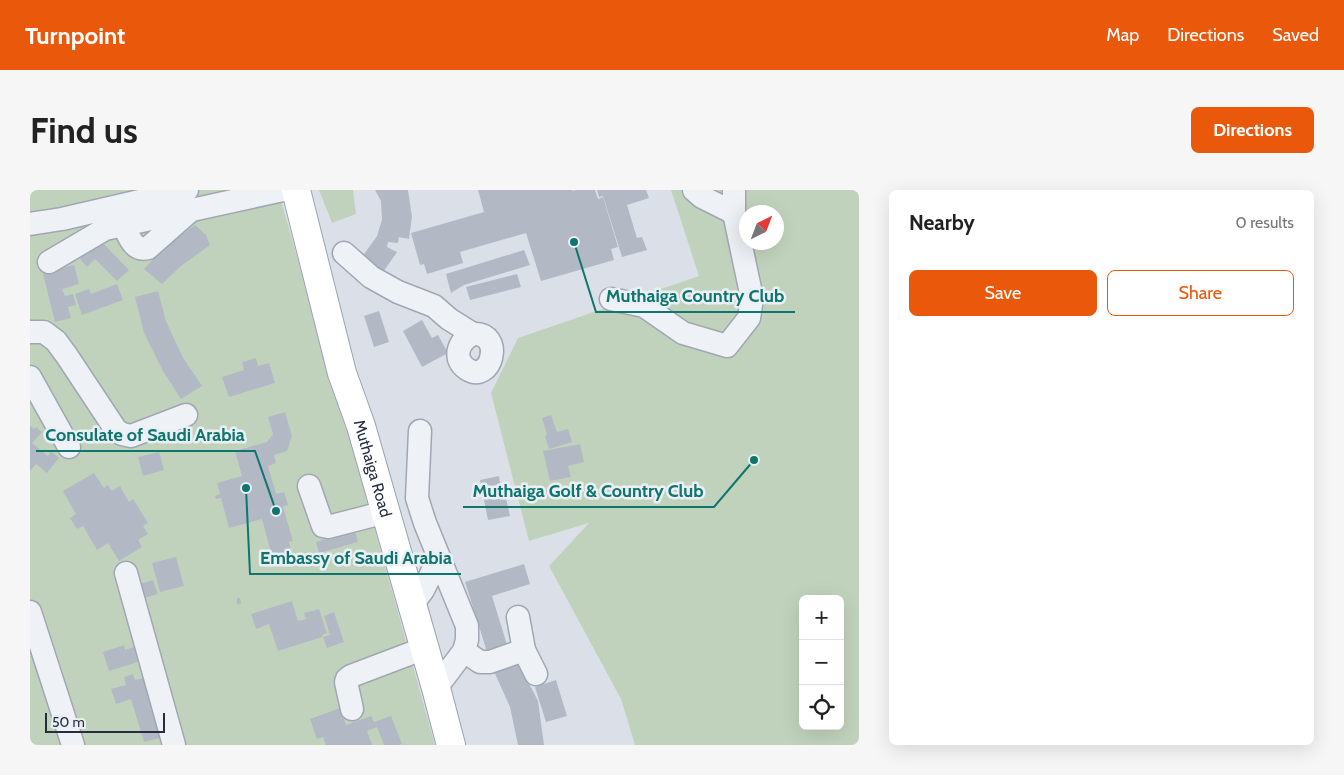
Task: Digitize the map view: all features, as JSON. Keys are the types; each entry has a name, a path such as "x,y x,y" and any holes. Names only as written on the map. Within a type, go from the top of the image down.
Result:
{"main road":[{"name":"Muthaiga Road","path":"296,190 342,373 361,426 451,745"}],"street":[{"path":"30,224 189,200 283,190"},
{"path":"694,190 702,197 734,213"},
{"path":"612,299 644,306 683,334 727,346 749,318 752,298 734,213 734,190"},
{"path":"49,262 105,229 123,225 133,244 138,248 148,248 189,200"},
{"path":"344,253 371,277 398,292 434,306 449,319 466,341"},
{"path":"30,332 44,332 56,341 116,430 122,434 131,436 186,415"},
{"path":"30,377 69,447"},
{"path":"420,430 417,498 467,626 467,640 464,651 436,688"},
{"path":"309,486 323,526 386,512"},
{"path":"412,605 423,590 439,558"},
{"path":"126,573 174,745"},
{"path":"30,612 73,745"},
{"path":"518,617 524,650 536,674"},
{"path":"352,709 347,679 425,648"},
{"path":"464,651 480,662 490,662 524,650"}],"green space":[{"path":"30,190 278,190 435,745 30,745"},
{"path":"319,190 353,190 356,214 332,223"},
{"path":"671,190 859,190 859,745 635,745 621,699 549,566 589,523 529,541 491,393 518,338 699,276"}],"building":[{"path":"375,190 408,190 412,217 409,239 399,237 398,243 388,242 387,247 397,252 381,275 362,257 377,236 382,220 381,201"},
{"path":"478,190 595,190 598,199 603,197 618,247 611,249 614,260 541,281 526,233 460,252 463,263 427,274 424,264 420,265 411,233 484,212"},
{"path":"597,190 646,190 649,198 627,205 637,238 642,237 647,250 622,257 603,196 599,197"},
{"path":"195,225 206,235 210,245 181,266 162,284 144,269 162,249"},
{"path":"100,240 129,270 117,281 95,259 87,267 80,259"},
{"path":"524,250 530,265 464,285 451,293 446,274"},
{"path":"64,265 65,267 74,265 79,284 62,289 65,296 73,294 76,305 68,307 71,318 55,322 43,274 50,273"},
{"path":"517,274 521,287 470,300 466,287"},
{"path":"117,284 123,300 82,315 75,294 89,289 91,294"},
{"path":"158,291 166,321 182,356 202,386 181,399 163,371 144,333 135,297"},
{"path":"379,311 389,342 374,347 364,316"},
{"path":"422,320 432,338 438,335 448,353 422,367 403,331"},
{"path":"256,358 258,366 269,363 275,383 229,397 222,377 244,370 242,362"},
{"path":"285,412 292,436 287,451 274,455 276,463 268,466 276,494 284,492 288,505 283,507 293,541 289,542 291,550 272,556 262,519 229,528 221,498 216,499 215,496 220,494 217,483 242,476 235,451 267,442 273,434 268,417"},
{"path":"551,415 557,432 568,429 572,442 549,449 542,418"},
{"path":"30,426 34,429 36,427 42,432 32,443 48,456 51,451 59,458 47,473 36,464 30,471"},
{"path":"580,444 584,462 568,466 571,477 550,481 543,451"},
{"path":"159,452 164,470 143,476 138,457"},
{"path":"94,473 104,488 108,485 112,491 120,486 129,502 133,499 148,523 143,526 148,534 138,540 142,547 119,561 108,543 97,550 83,526 77,529 70,518 76,514 63,491"},
{"path":"499,476 501,490 504,489 510,516 488,520 480,480"},
{"path":"355,531 358,542 319,553 316,542"},
{"path":"176,557 184,586 160,592 152,563"},
{"path":"524,564 530,584 492,596 509,651 489,658 465,582"},
{"path":"153,580 158,594 140,599 136,585"},
{"path":"237,598 240,598 241,603 237,605"},
{"path":"292,601 298,621 306,619 304,613 319,609 327,633 322,635 322,637 278,651 269,624 256,629 251,614"},
{"path":"334,612 344,642 327,648 323,637 330,635 324,616"},
{"path":"124,645 125,650 134,647 138,662 109,671 103,652"},
{"path":"515,656 538,701 544,745 518,745 510,707 492,667"},
{"path":"133,674 135,680 148,677 155,700 149,701 160,738 144,742 131,699 116,704 111,689 126,685 124,677"},
{"path":"556,680 567,716 546,722 535,687"},
{"path":"340,708 346,725 371,716 374,722 391,716 402,744 384,745 377,727 367,731 372,745 326,745 323,737 317,739 310,719"}],"place":[{"name":"Muthaiga Country Club","path":"574,242"},
{"name":"Muthaiga Golf & Country Club","path":"754,460"},
{"name":"Embassy of Saudi Arabia","path":"246,488"},
{"name":"Consulate of Saudi Arabia","path":"276,511"}]}
